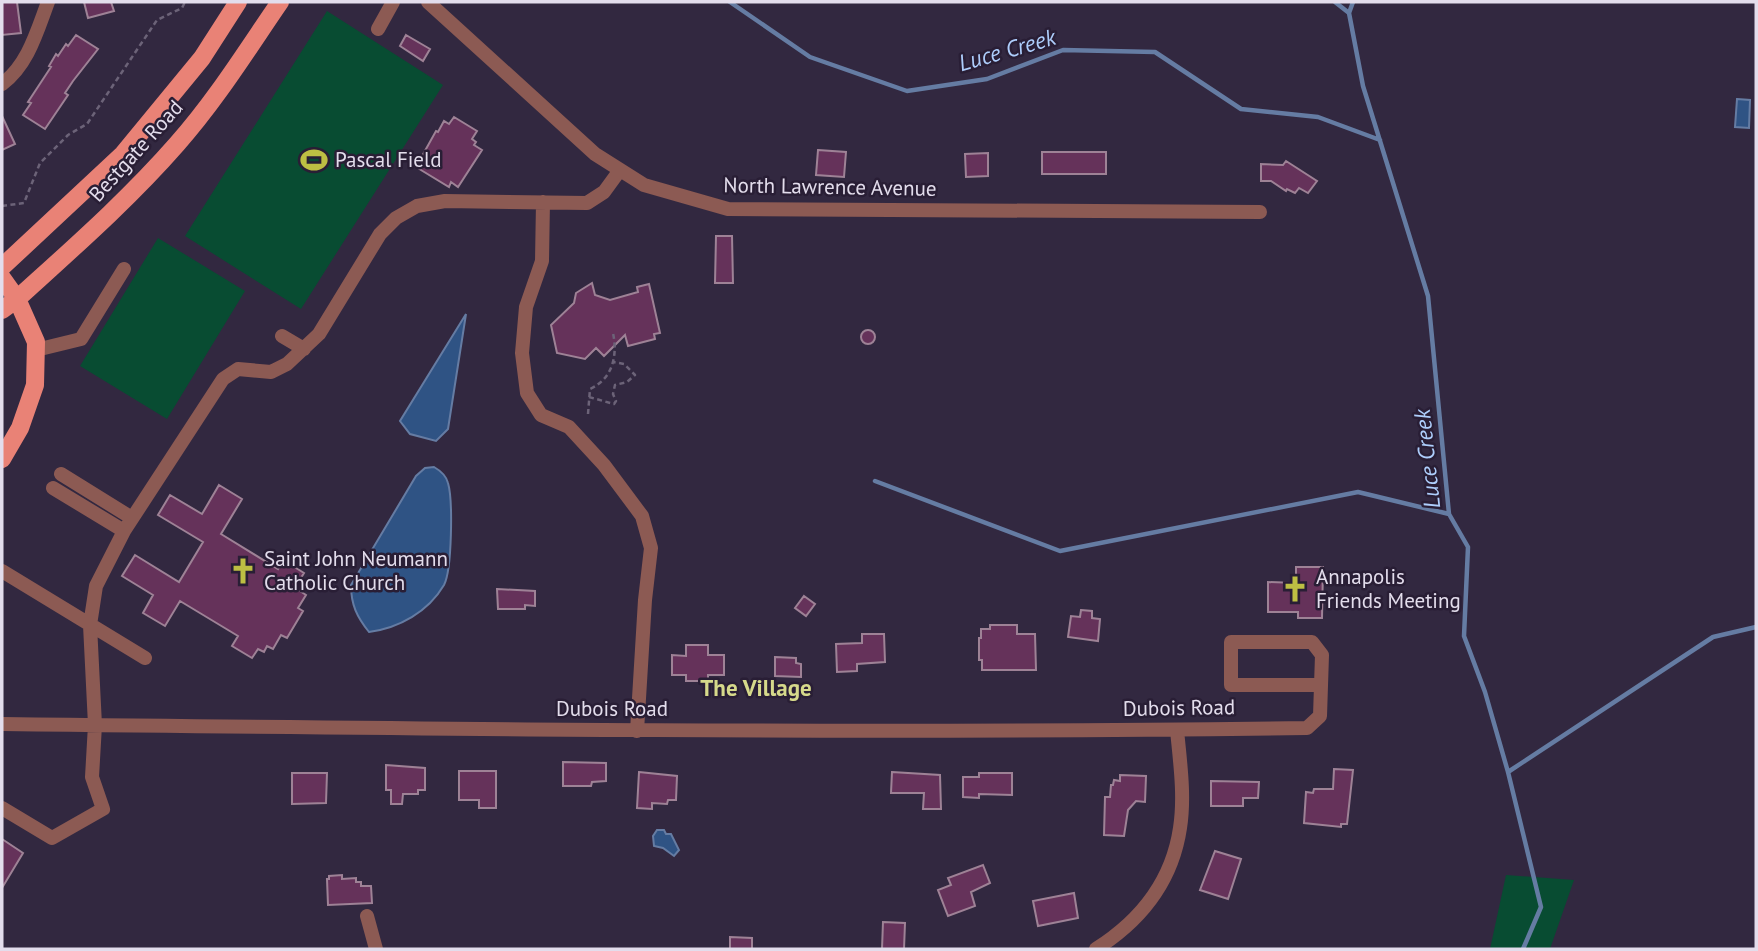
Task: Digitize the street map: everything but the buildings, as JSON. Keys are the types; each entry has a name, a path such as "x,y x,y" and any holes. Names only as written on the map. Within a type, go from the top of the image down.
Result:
{"main road":[{"name":"Bestgate Road","path":"2,267 123,154 202,58 238,2"},
{"name":"Bestgate Road","path":"2,310 127,200 179,142 224,84 280,2"},
{"path":"2,278 17,299 36,342 34,385 20,428 2,459"}],"street":[{"path":"2,84 9,79 32,47 48,2"},
{"path":"377,29 394,2"},
{"name":"North Lawrence Avenue","path":"428,2 595,153 644,185 728,209 1260,212"},
{"path":"2,808 52,838 103,809 92,777 95,725 90,625 96,586 132,517 223,379 238,369 271,372 287,364 304,349 319,334 380,234 396,218 417,206 445,201 587,203 604,192 620,170"},
{"path":"543,202 541,261 526,307 522,353 527,393 541,415 569,427 604,465 642,516 651,548 637,731"},
{"path":"36,350 80,339 124,269"},
{"path":"282,336 304,349"},
{"path":"61,474 132,517"},
{"path":"53,488 124,531"},
{"path":"2,571 145,658"},
{"path":"1231,642 1312,642 1322,655 1321,685 1231,685 1231,642"},
{"name":"Dubois Road","path":"2,724 637,731 1307,728 1321,716 1321,685"},
{"path":"1096,949 1119,935 1151,903 1170,865 1180,828 1182,782 1177,730"},
{"path":"367,916 376,949"}],"path":[{"path":"2,206 24,203 40,163 68,135 87,124 157,20 182,8 185,2"},
{"path":"587,414 590,389 607,377 613,362 616,346 613,333"},
{"path":"589,397 614,404 615,386 627,382 635,375 625,364 613,362"}],"green space":[{"name":"Pascal Field","path":"327,11 443,85 301,309 185,236"},
{"path":"158,238 245,291 167,419 80,366"},
{"path":"1506,875 1574,880 1550,949 1490,949"}],"water":[{"path":"1737,99 1750,100 1749,128 1735,127"},
{"path":"466,314 448,429 436,441 410,434 400,421"},
{"path":"434,467 446,478 450,492 450,551 444,585 430,603 412,617 391,627 369,632 356,610 351,585 416,476 425,468"},
{"path":"657,830 671,834 679,850 674,856 663,848 654,846 653,836"}],"waterway":[{"name":"Luce Creek","path":"730,2 810,57 907,91 987,79 1063,50 1155,52 1241,109 1318,117 1380,140"},
{"path":"1335,2 1349,13"},
{"name":"Luce Creek","path":"1353,2 1349,13 1363,86 1428,296 1449,514 1468,547 1464,636 1485,692 1508,772 1541,907 1523,949"},
{"path":"875,481 1060,551 1358,492 1449,514"},
{"name":"Luce Creek","path":"1508,772 1713,637 1756,627"}],"place":[{"name":"Pascal Field","path":"314,160"},
{"name":"Saint John Neumann Catholic Church","path":"243,571"},
{"name":"Annapolis Friends Meeting","path":"1295,589"}],"district":[{"name":"The Village","path":"756,688"}]}
